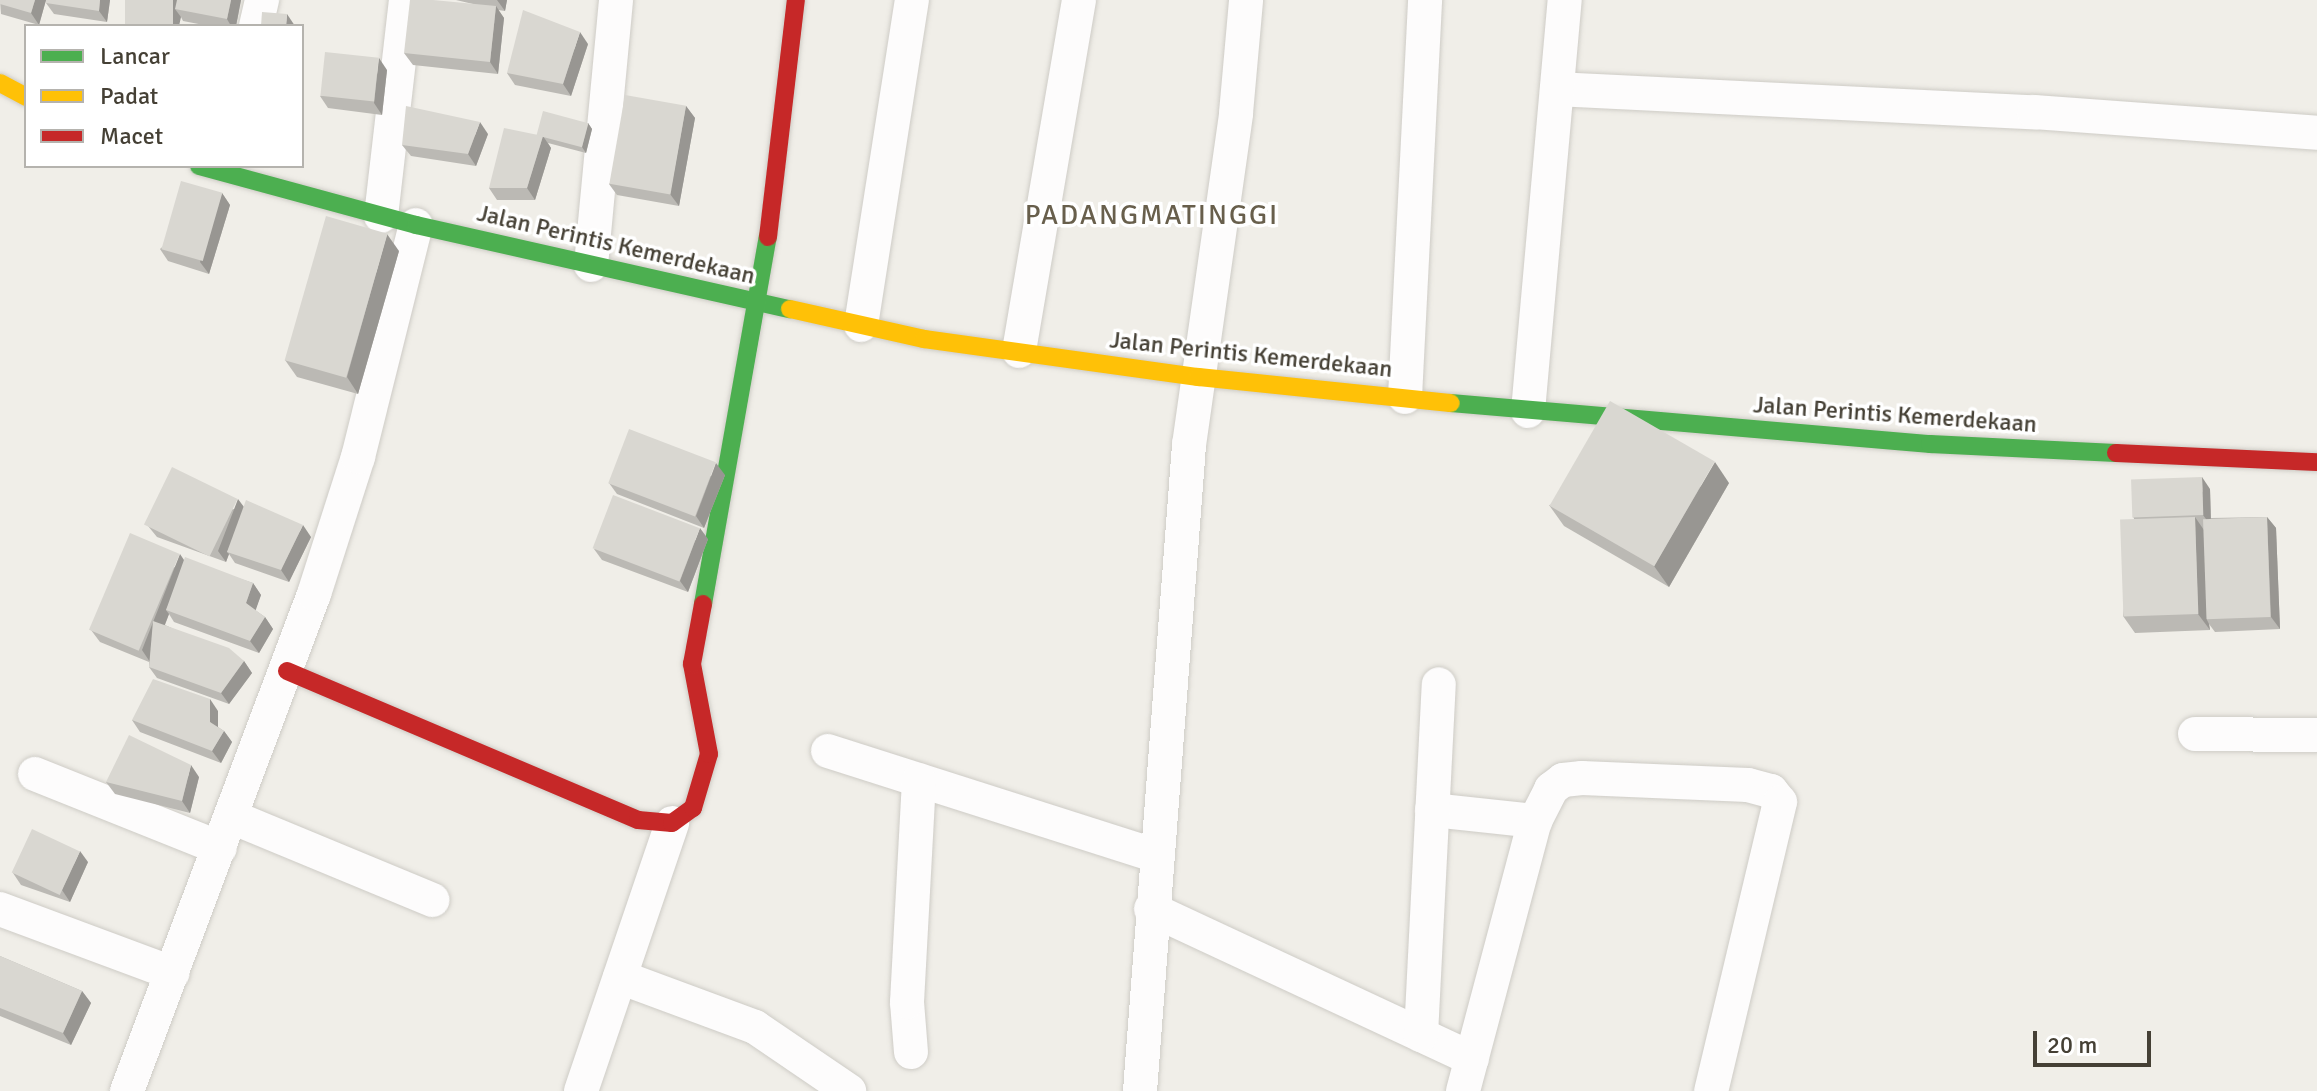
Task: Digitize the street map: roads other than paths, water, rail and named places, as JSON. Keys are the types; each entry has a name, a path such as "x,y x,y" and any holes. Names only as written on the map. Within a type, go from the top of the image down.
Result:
{"street":[{"path":"256,24 262,0"},
{"path":"381,216 406,0"},
{"path":"591,265 616,0"},
{"path":"581,1091 672,823 693,808 707,768 709,754 692,664 760,302 796,0"},
{"path":"861,325 912,0"},
{"path":"1019,351 1079,0"},
{"path":"1140,1091 1154,855 1198,377 1246,0"},
{"path":"1405,397 1425,0"},
{"path":"1528,411 1565,0"},
{"path":"0,83 24,96"},
{"path":"1557,89 2034,112 2317,133"},
{"name":"Jalan Perintis Kemerdekaan","path":"217,168 416,225 861,325 1198,377 1528,411 1930,444 2317,462"},
{"path":"127,1091 287,671 358,457 416,225"},
{"path":"287,671 638,820 672,823"},
{"path":"1421,1035 1439,684"},
{"path":"2195,734 2317,735"},
{"path":"828,751 1154,855"},
{"path":"35,774 226,832 432,900"},
{"path":"1151,909 1421,1035 1467,1075 1535,821 1551,789 1563,780 1582,778 1748,785 1771,791 1780,802 1711,1091"},
{"path":"911,1052 907,1002 919,780"},
{"path":"1432,810 1535,821"},
{"path":"0,909 172,973"},
{"path":"620,977 755,1027 849,1091"}],"district":[{"name":"PADANGMATINGGI","path":"1152,215"}]}
